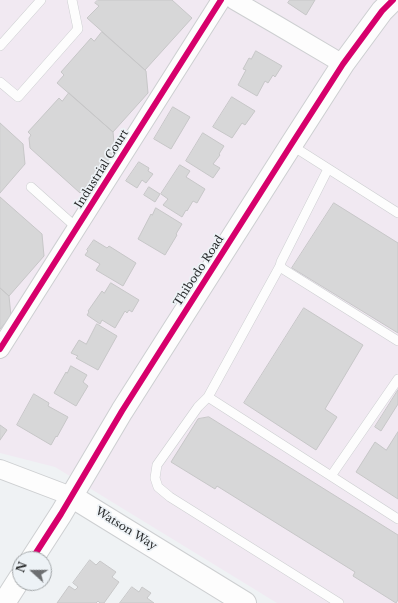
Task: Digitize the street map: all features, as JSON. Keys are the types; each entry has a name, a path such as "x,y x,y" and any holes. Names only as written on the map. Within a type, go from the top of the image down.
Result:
{"street":[{"name":"Industrial Court","path":"0,349 221,0"},
{"path":"234,0 343,64"},
{"name":"Thibodo Road","path":"37,551 122,411 343,64 382,11 393,0"},
{"name":"Watson Way","path":"0,469 71,496 245,603"},
{"path":"4,603 12,590"}],"lane":[{"path":"0,46 41,0"},
{"path":"0,82 18,97 28,86 78,29 72,0"},
{"path":"291,145 398,213"},
{"path":"328,169 280,266 208,398 198,407 157,465 155,478 158,487 170,497 339,603"},
{"path":"31,187 77,228"},
{"path":"280,266 398,341"},
{"path":"331,476 398,379"},
{"path":"208,398 398,519"}],"shaded area":[{"path":"0,0 398,0 398,603 277,603 55,467 0,453"}],"building":[{"path":"98,0 172,0 192,18 145,70 87,18 99,6 95,3"},
{"path":"290,0 315,0 306,15 288,3"},
{"path":"102,32 146,71 148,93 113,132 57,83 64,75 61,72 91,38 94,41"},
{"path":"256,51 282,66 275,77 273,75 268,83 265,81 257,96 238,85 246,70 243,69 249,58 251,59"},
{"path":"69,93 113,132 115,153 80,193 30,148 29,138 31,135 28,132 59,98 62,101"},
{"path":"232,97 255,111 245,125 242,123 232,138 213,127"},
{"path":"173,107 190,117 171,149 154,139"},
{"path":"0,123 23,144 25,164 0,193"},
{"path":"203,133 224,146 219,154 220,155 213,164 220,168 213,178 186,161"},
{"path":"139,162 149,168 148,171 153,174 146,183 142,180 137,188 126,181"},
{"path":"180,165 190,171 186,177 205,189 197,203 193,201 182,217 163,205 168,199 161,194"},
{"path":"149,187 160,194 155,202 144,195"},
{"path":"0,197 42,234 44,256 9,296 0,288"},
{"path":"334,203 398,243 398,333 292,268"},
{"path":"156,208 182,224 165,255 138,239 151,214 152,215"},
{"path":"94,240 107,248 109,246 136,263 123,286 96,270 100,264 85,255"},
{"path":"111,283 139,300 132,312 129,310 127,313 125,311 115,328 102,320 100,324 87,315 89,312 88,311 102,291 104,293"},
{"path":"0,288 9,296 11,316 0,329"},
{"path":"304,308 363,345 325,409 337,417 316,450 244,403"},
{"path":"97,324 117,336 98,370 76,358 78,356 71,353 79,340 86,344"},
{"path":"71,366 87,375 83,382 88,386 76,406 54,393"},
{"path":"398,390 398,404 381,431 375,427"},
{"path":"34,394 49,403 48,406 68,417 51,445 17,425"},
{"path":"209,417 398,535 398,600 396,603 353,576 355,572 217,486 215,489 171,462 198,419"},
{"path":"0,425 7,430 0,440"},
{"path":"398,432 398,499 356,472 375,442 386,450"},
{"path":"90,560 96,565 100,561 116,572 112,577 119,582 104,603 100,603 98,601 96,603 57,603 69,586 75,590 78,587 73,583"},
{"path":"132,587 139,592 142,587 151,593 147,598 154,603 120,603"}],"cycle path":[{"path":"0,349 221,0"},
{"path":"37,551 61,514 122,411 343,64 382,11 393,0"}]}
